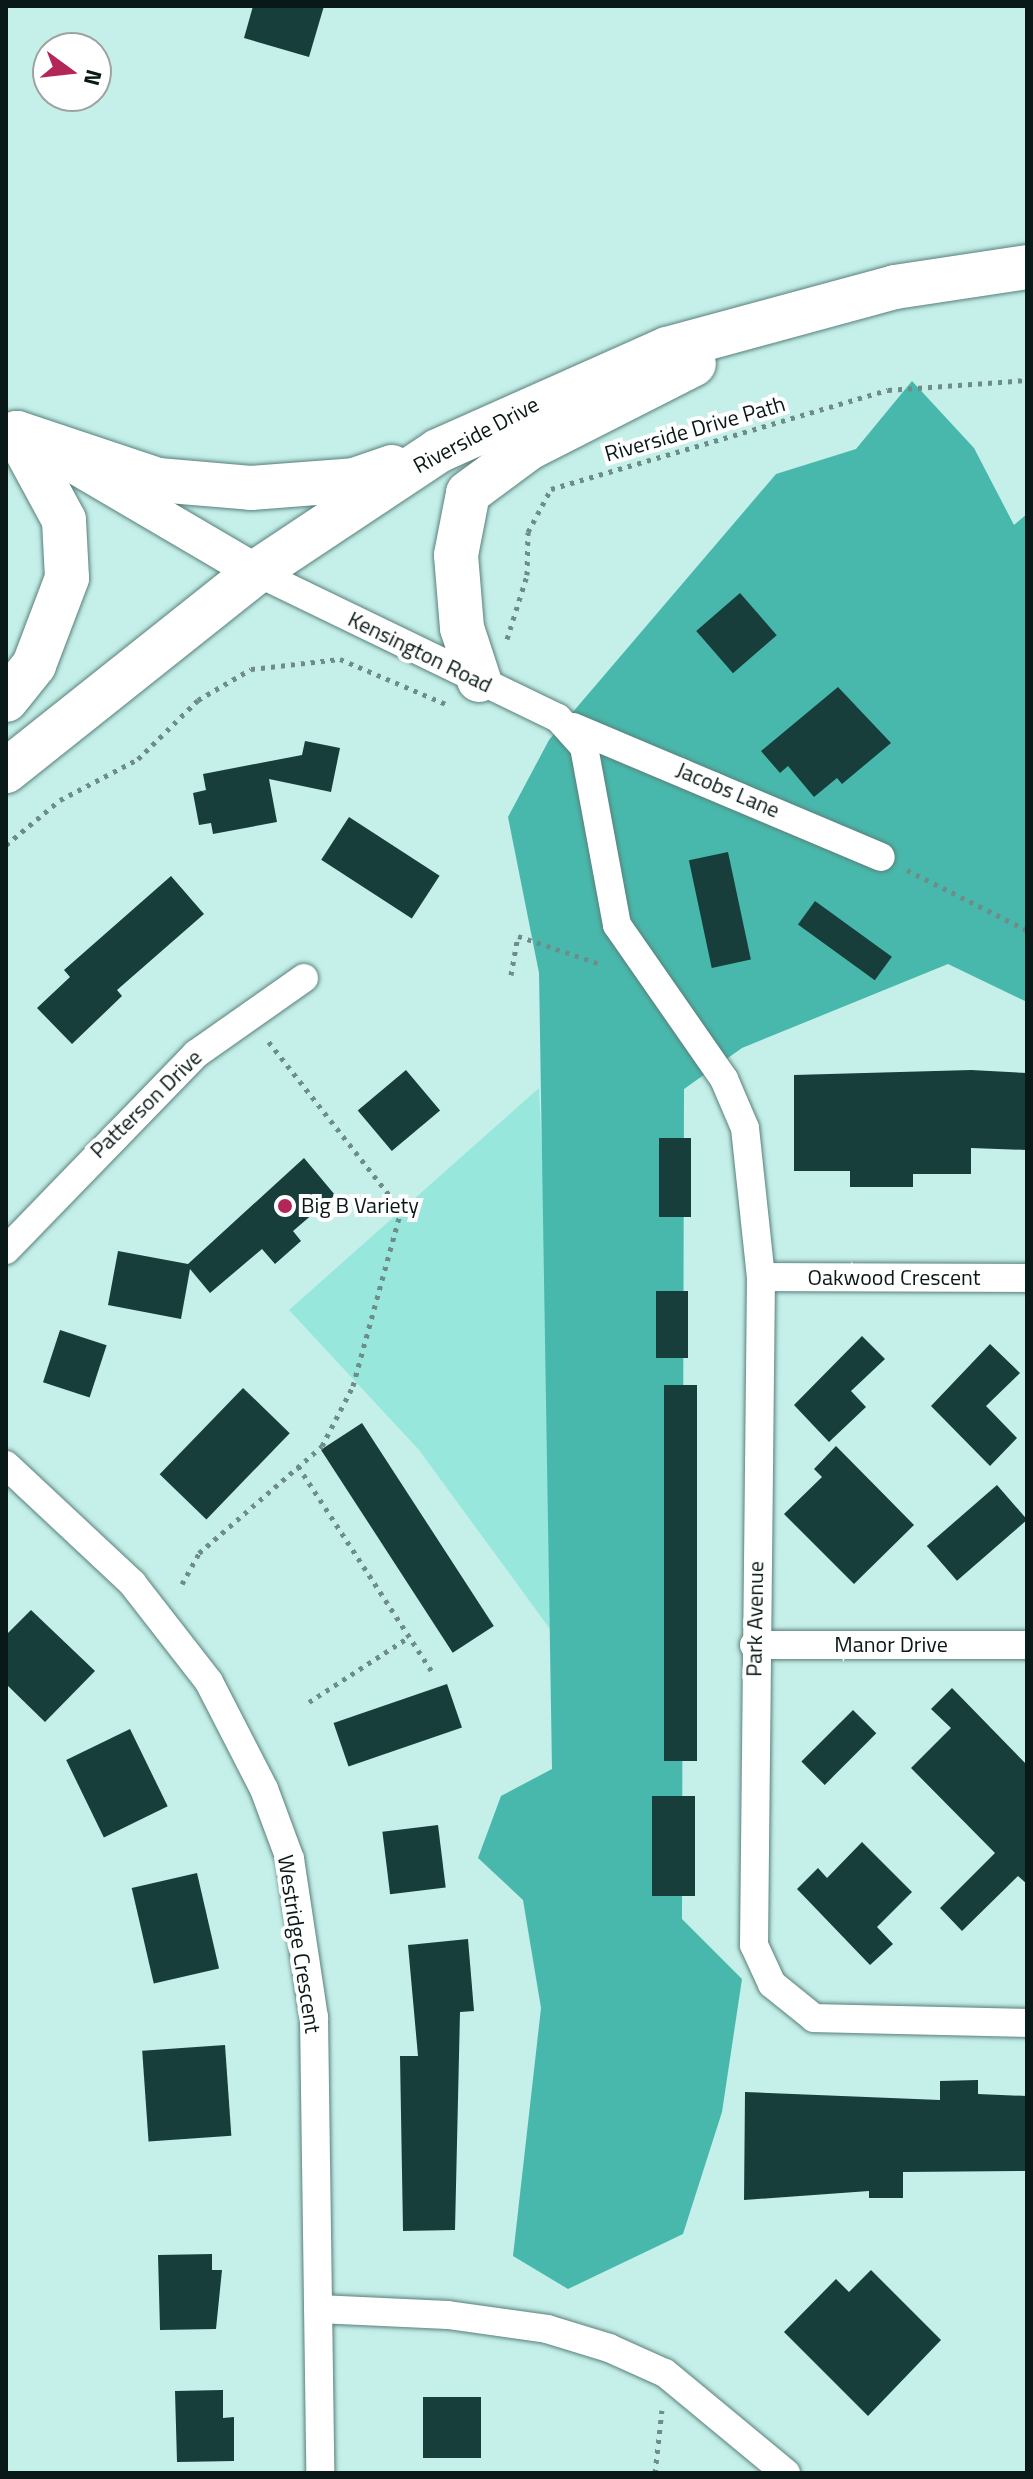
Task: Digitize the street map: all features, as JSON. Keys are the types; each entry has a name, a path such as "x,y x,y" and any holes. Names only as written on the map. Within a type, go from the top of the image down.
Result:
{"highway":[{"name":"Riverside Drive","path":"6,771 256,572 438,451 615,369 895,287 1027,267"},
{"path":"481,677 462,628 456,555 468,493 529,448 767,326"},
{"path":"12,430 158,480 251,488 354,480 438,451"},
{"path":"6,700 34,665 67,578 64,520 12,430"}],"street":[{"name":"Kensington Road","path":"12,430 256,572 481,677 573,727"},
{"name":"Jacobs Lane","path":"573,727 881,857"},
{"name":"Park Avenue","path":"573,727 595,777 606,899 667,1006 724,1079 745,1128 761,1277 754,1645 754,1945 772,1984 814,2018 835,2024 1027,2023"},
{"name":"Patterson Drive","path":"6,1250 196,1054 304,978"},
{"name":"Oakwood Crescent","path":"761,1277 1027,1278"},
{"name":"Westridge Crescent","path":"6,1465 83,1531 176,1637 209,1682 264,1789 290,1859 314,2017 320,2473"},
{"name":"Manor Drive","path":"754,1645 1027,1645"},
{"path":"318,2309 448,2315 547,2329 665,2373 786,2473"}],"path":[{"name":"Riverside Drive Path","path":"481,677 522,598 528,532 551,489 888,390 1027,380"},
{"path":"6,845 60,800 138,759 198,700 251,669 340,659 430,700 481,677"},
{"path":"881,857 1027,930"},
{"path":"511,975 518,936 611,968"},
{"path":"182,1584 199,1553 322,1446 353,1386 401,1210 269,1042"},
{"path":"298,1466 434,1675"},
{"path":"309,1702 409,1637"},
{"path":"655,2473 665,2373"}],"shaded area":[{"path":"539,1088 544,1197 550,1629 419,1450 289,1310"}],"green space":[{"path":"912,381 974,448 1014,525 1027,514 1027,1002 948,964 742,1048 684,1089 682,1919 742,1979 722,2112 683,2234 568,2289 513,2256 541,2008 523,1900 478,1858 501,1796 552,1769 539,973 508,817 549,740 776,474 856,449"}],"building":[{"path":"253,6 324,6 309,57 244,38"},
{"path":"740,593 777,635 733,673 696,631"},
{"path":"838,687 891,743 842,784 837,778 814,797 788,766 780,773 761,751"},
{"path":"305,741 340,748 331,792 269,779 277,822 213,834 211,823 199,825 193,793 206,790 203,774 302,755"},
{"path":"349,817 440,876 412,919 321,860"},
{"path":"728,852 751,960 712,968 689,860"},
{"path":"171,876 204,914 117,990 122,996 72,1044 37,1008 70,977 64,970"},
{"path":"815,901 892,957 875,980 798,924"},
{"path":"406,1070 440,1111 392,1151 358,1110"},
{"path":"971,1070 1027,1073 1027,1150 971,1148 971,1174 913,1174 913,1187 850,1187 850,1171 794,1171 794,1075"},
{"path":"659,1138 691,1138 691,1217 659,1217"},
{"path":"304,1158 335,1195 293,1231 301,1241 275,1264 262,1249 210,1293 190,1269 181,1319 108,1305 118,1251 188,1264"},
{"path":"656,1291 688,1291 688,1358 656,1358"},
{"path":"60,1330 107,1345 90,1397 43,1382"},
{"path":"862,1336 885,1359 851,1391 866,1407 829,1442 794,1405"},
{"path":"990,1344 1020,1373 986,1406 1017,1438 990,1466 931,1406"},
{"path":"664,1385 697,1385 697,1761 664,1761"},
{"path":"243,1388 290,1433 206,1519 160,1474"},
{"path":"362,1423 494,1626 453,1653 321,1450"},
{"path":"836,1446 914,1525 854,1584 784,1514 822,1477 814,1469"},
{"path":"997,1485 1027,1520 957,1581 927,1546"},
{"path":"31,1610 95,1671 45,1722 6,1684 6,1635"},
{"path":"447,1684 462,1727 349,1767 334,1723"},
{"path":"952,1688 1027,1765 1027,1884 1018,1876 962,1931 940,1908 995,1853 911,1768 951,1728 931,1709"},
{"path":"853,1710 876,1733 825,1785 801,1762"},
{"path":"130,1729 168,1806 104,1837 66,1760"},
{"path":"652,1796 695,1796 695,1896 652,1896"},
{"path":"438,1825 446,1888 390,1894 382,1832"},
{"path":"862,1842 912,1892 877,1927 893,1944 870,1965 797,1889 818,1868 827,1878"},
{"path":"197,1873 219,1968 154,1984 132,1888"},
{"path":"468,1939 474,2011 460,2012 455,2230 403,2231 400,2056 418,2056 408,1945"},
{"path":"225,2045 231,2136 149,2142 142,2051"},
{"path":"978,2080 978,2094 1027,2096 1027,2171 903,2172 903,2198 869,2198 869,2191 744,2200 745,2092 940,2100 940,2081"},
{"path":"212,2254 212,2270 222,2270 216,2329 160,2330 158,2255"},
{"path":"871,2270 941,2340 868,2416 784,2332 836,2279 849,2292"},
{"path":"223,2390 223,2418 234,2417 234,2461 177,2462 175,2391"},
{"path":"423,2397 481,2397 481,2458 423,2458"}],"place":[{"name":"Big B Variety","path":"285,1206"}]}
